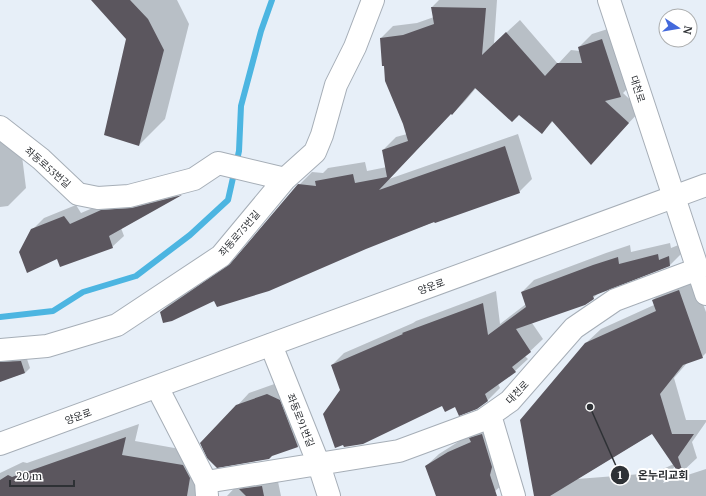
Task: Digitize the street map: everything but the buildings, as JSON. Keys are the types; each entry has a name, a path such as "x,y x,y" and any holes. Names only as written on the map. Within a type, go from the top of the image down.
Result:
{"street":[{"name":"좌동로75번길","path":"0,350 47,346 117,324 221,256 285,179 315,152 322,135 336,85 355,47 373,0"},
{"name":"대천로","path":"609,0 706,294"},
{"name":"좌동로53번길","path":"0,128 41,159 78,194 98,198 130,196 194,179 218,163 285,179"},
{"name":"양운로","path":"0,444 706,185"},
{"name":"대천로","path":"315,465 399,452 483,420 510,401 574,328 615,300 698,269"},
{"name":"좌동로91번길","path":"271,345 315,465 329,496"},
{"path":"156,387 206,489 315,465"},
{"path":"490,415 514,496"}],"waterway":[{"path":"0,317 53,311 83,292 136,276 190,235 228,200 239,151 241,106 261,31 272,0"}],"place":[{"name":"온누리교회","path":"590,407"}]}
